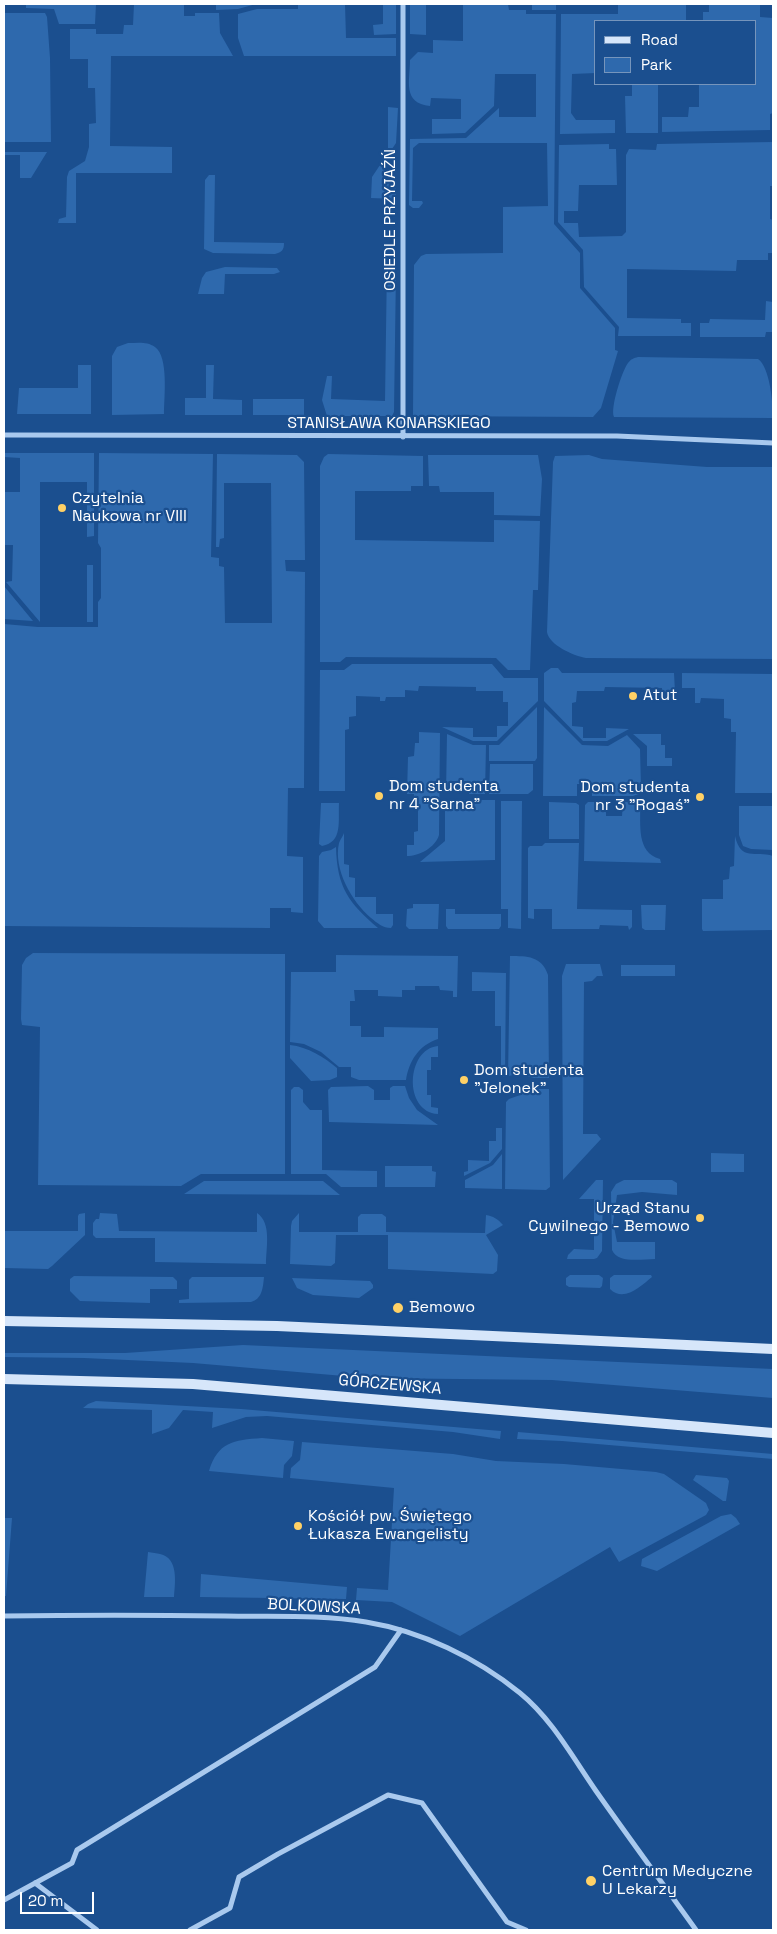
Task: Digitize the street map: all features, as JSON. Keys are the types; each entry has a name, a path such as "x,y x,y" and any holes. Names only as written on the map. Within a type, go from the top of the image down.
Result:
{"main road":[{"path":"4,1321 276,1326 773,1349"},
{"name":"GÓRCZEWSKA","path":"4,1379 99,1380 221,1386 773,1433"}],"street":[{"name":"OSIEDLE PRZYJAŹŃ","path":"404,4 404,437"},
{"name":"STANISŁAWA KONARSKIEGO","path":"4,435 617,436 773,443"},
{"name":"BOLKOWSKA","path":"4,1616 323,1617 366,1622 401,1630 450,1649 489,1671 521,1694 546,1719 637,1850 696,1930"},
{"path":"4,1900 72,1863 77,1850 375,1667 401,1630"},
{"path":"190,1930 230,1908 239,1877 388,1795 422,1803 507,1922 526,1930"},
{"path":"35,1883 97,1930"}],"green space":[{"path":"26,4 96,4 95,24 59,24 54,9 26,8"},
{"path":"134,4 184,4 184,16 195,16 195,13 219,13 220,33 233,56 111,56 110,146 172,147 172,173 76,173 76,223 58,223 59,219 66,217 67,177 69,171 85,161 89,147 89,124 96,123 95,88 88,88 88,59 70,59 70,29 96,29 96,34 123,34 124,25 133,25"},
{"path":"216,4 256,4 238,9 216,10"},
{"path":"298,4 345,4 346,38 396,38 396,56 244,56 238,38 238,14 257,9 298,9"},
{"path":"383,4 396,4 396,34 374,35 373,25 383,24"},
{"path":"410,4 426,4 426,35 410,34"},
{"path":"463,4 508,4 509,10 526,10 526,14 556,14 554,224 580,253 580,288 615,328 615,350 618,351 601,408 593,417 413,416 414,265 421,256 426,254 503,253 503,207 548,206 547,143 419,143 413,148 412,201 422,201 423,203 419,208 413,208 409,205 410,139 466,138 499,108 499,117 536,117 536,74 495,74 494,106 465,133 432,134 432,119 461,119 461,99 431,98 430,106 415,100 411,96 409,83 410,60 418,52 433,53 433,40 463,41"},
{"path":"532,4 556,4 556,10 532,10"},
{"path":"618,4 686,4 686,20 594,20 594,73 572,74 571,113 576,120 615,120 615,133 560,134 561,14 618,14"},
{"path":"709,4 760,4 760,17 773,18 773,113 770,114 770,130 662,132 662,117 688,117 689,107 699,107 699,85 757,85 757,20 703,20 703,12 709,12"},
{"path":"4,13 45,13 47,17 50,58 51,142 4,142"},
{"path":"632,85 658,85 658,133 626,133 625,96 632,96"},
{"path":"388,107 398,108 396,143 388,155"},
{"path":"773,142 773,186 770,186 770,219 773,220 773,253 768,253 768,260 737,260 736,271 627,269 627,318 681,319 681,323 691,323 691,336 618,336 619,327 584,287 583,250 558,222 559,145 609,144 609,149 616,149 617,185 579,185 578,211 564,211 564,223 578,223 579,237 622,236 626,232 626,155 629,149 656,150 657,144"},
{"path":"4,152 47,152 31,178 20,178 20,155 4,155"},
{"path":"380,165 395,180 396,199 371,198 372,177"},
{"path":"209,175 215,175 214,242 284,243 282,250 275,254 213,253 204,249 205,180"},
{"path":"387,262 396,270 394,412 392,416 327,416 322,400 327,376 332,376 331,399 385,401"},
{"path":"225,267 277,268 280,272 274,274 225,274 224,294 198,294 202,278 206,272"},
{"path":"766,301 773,302 773,332 766,332 765,337 700,337 700,323 709,323 710,319 765,320"},
{"path":"128,343 149,344 159,352 165,378 164,414 112,415 112,356 117,347"},
{"path":"638,357 758,359 762,363 768,377 773,418 614,417 615,398 623,374 629,362"},
{"path":"78,365 91,365 91,414 17,414 19,388 78,388"},
{"path":"206,365 214,365 213,399 242,400 242,415 185,415 185,398 206,398"},
{"path":"253,399 304,399 304,415 253,415"},
{"path":"4,453 94,453 94,536 87,537 87,482 40,482 40,622 6,582 12,581 13,545 4,545 4,492 20,492 20,458 4,457"},
{"path":"99,453 213,454 211,557 219,558 219,566 224,567 225,623 272,623 271,483 224,483 224,538 220,539 219,547 216,547 217,454 297,455 304,462 305,560 285,560 286,571 305,572 304,788 288,788 287,856 303,857 303,913 291,912 291,908 270,908 270,928 4,926 4,624 38,627 98,627 98,602 101,598 101,548 98,543"},
{"path":"328,454 423,456 423,486 411,486 411,491 355,491 355,540 494,542 494,520 540,521 538,590 533,590 530,670 508,670 496,658 346,657 340,662 320,662 320,466 324,457"},
{"path":"428,455 538,455 542,479 540,516 494,515 494,492 440,492 439,486 429,486"},
{"path":"589,455 602,459 707,467 773,467 773,659 586,658 569,652 552,641 547,632 553,462 555,456"},
{"path":"87,565 93,565 93,622 87,622"},
{"path":"4,586 33,621 4,619"},
{"path":"352,664 492,664 504,678 538,678 538,701 497,741 473,741 442,727 473,728 473,737 497,737 497,726 508,726 508,702 503,702 503,691 476,691 476,687 419,686 418,691 405,690 405,697 386,697 385,701 380,701 380,697 356,696 356,716 349,717 349,729 345,730 345,791 319,791 320,670 344,670"},
{"path":"551,668 558,668 562,673 674,673 675,692 662,692 662,688 605,687 604,691 577,691 576,702 572,703 572,726 583,727 583,738 606,738 606,728 629,729 607,741 583,741 544,701 544,673"},
{"path":"682,673 773,674 773,793 735,793 736,732 731,732 731,719 724,718 724,699 701,698 700,703 695,703 695,688 682,688"},
{"path":"537,707 537,758 535,761 489,761 489,745 499,745"},
{"path":"544,707 582,745 608,746 627,735 640,749 641,788 639,794 633,796 592,796 592,784 577,784 577,796 543,796"},
{"path":"419,732 440,733 439,835 434,844 426,850 416,855 407,856 407,845 414,845 414,832 418,831 418,807 414,807 414,794 407,794 408,757 414,756 415,743 419,743"},
{"path":"447,734 473,745 486,745 485,794 469,794 468,781 451,781 450,793 446,793"},
{"path":"633,734 661,734 661,745 665,745 665,758 672,758 672,766 647,766 647,746"},
{"path":"490,764 533,764 533,790 528,794 489,794"},
{"path":"448,800 495,800 495,860 420,862 445,841 445,802"},
{"path":"501,801 522,801 521,929 508,928 508,909 501,909"},
{"path":"549,802 576,803 579,805 579,839 549,839"},
{"path":"588,802 606,802 606,816 622,816 623,802 636,802 640,805 640,829 643,844 652,855 660,859 661,863 584,861 585,805"},
{"path":"321,803 339,803 338,830 329,844 322,846 319,844"},
{"path":"739,806 773,806 773,850 751,849 743,846 739,835"},
{"path":"344,833 344,864 349,865 349,877 355,878 355,897 376,897 376,914 393,914 393,925 391,928 380,925 364,911 351,894 341,874 338,853 339,843"},
{"path":"735,836 741,849 745,852 773,856 772,930 703,931 702,929 702,899 723,899 723,880 729,879 730,867 734,866"},
{"path":"545,843 579,843 577,909 632,910 632,927 629,930 628,926 600,925 599,929 552,929 552,909 534,909 534,919 528,918 528,848 530,846 542,846"},
{"path":"336,847 339,873 346,894 359,911 378,928 324,928 318,921 319,856 322,852"},
{"path":"413,904 439,904 438,929 409,929 406,926 407,909 413,908"},
{"path":"641,905 666,905 665,930 645,930 642,928"},
{"path":"446,909 455,909 455,914 501,914 501,926 499,929 448,929 446,926"},
{"path":"33,953 285,954 285,1174 201,1174 181,1186 38,1185 40,1027 22,1025 21,1019 22,965 26,958"},
{"path":"336,955 458,956 457,997 453,997 453,991 440,990 439,986 415,986 415,990 402,990 402,997 378,996 378,990 354,990 355,1001 350,1001 350,1026 361,1026 361,1037 384,1037 384,1027 438,1028 438,1039 425,1045 412,1060 406,1080 359,1080 351,1077 351,1067 339,1067 321,1052 304,1044 290,1042 291,972 336,972"},
{"path":"510,956 533,958 542,964 548,975 549,1078 534,1078 518,1074 508,1076"},
{"path":"566,964 600,964 603,976 597,976 592,981 584,982 583,1134 597,1134 601,1139 563,1180 562,976"},
{"path":"621,965 675,965 675,976 621,976"},
{"path":"472,972 506,973 505,1077 501,1077 501,1026 495,1026 495,991 472,991"},
{"path":"290,1045 309,1050 327,1060 337,1068 337,1077 330,1080 311,1081 290,1058"},
{"path":"438,1046 438,1057 431,1057 431,1070 427,1070 427,1095 431,1095 431,1107 438,1108 438,1114 427,1111 419,1103 414,1092 413,1080 415,1068 420,1058 427,1050"},
{"path":"368,1086 374,1090 374,1100 390,1100 390,1088 393,1086 405,1086 409,1098 417,1110 438,1125 329,1122 328,1090 331,1087"},
{"path":"294,1087 299,1087 303,1090 303,1102 310,1110 322,1110 322,1170 377,1171 377,1187 341,1187 326,1174 291,1174 291,1090"},
{"path":"537,1089 549,1089 550,1187 546,1190 505,1189 506,1102 509,1099"},
{"path":"496,1128 502,1128 502,1149 490,1163 464,1176 464,1172 468,1171 468,1160 489,1161 489,1141 496,1141"},
{"path":"711,1153 744,1154 744,1172 711,1172"},
{"path":"502,1154 502,1189 465,1188 465,1180 493,1165"},
{"path":"385,1166 432,1166 432,1171 436,1172 435,1187 385,1187"},
{"path":"596,1180 603,1180 602,1251 594,1259 567,1259 574,1249 594,1250 594,1199 579,1199"},
{"path":"624,1180 672,1180 677,1183 677,1195 642,1192 617,1195 613,1222 617,1242 655,1242 655,1259 625,1259 619,1257 612,1250 611,1192 616,1184"},
{"path":"204,1181 323,1181 340,1195 184,1194"},
{"path":"85,1213 85,1235 48,1269 4,1268 4,1231 78,1231 78,1216"},
{"path":"100,1213 117,1214 119,1231 257,1232 257,1213 265,1223 267,1243 266,1264 155,1262 155,1238 96,1238 93,1235 93,1223 96,1219 99,1219"},
{"path":"299,1213 299,1232 358,1232 358,1217 361,1214 382,1214 386,1217 386,1232 485,1233 486,1215 491,1216 503,1225 486,1235 498,1255 497,1271 493,1274 388,1269 388,1235 336,1235 335,1263 331,1266 290,1264 291,1226 292,1221"},
{"path":"570,1275 599,1275 603,1278 602,1286 600,1288 569,1287 566,1285 566,1278"},
{"path":"614,1275 651,1275 652,1277 632,1292 621,1294 615,1293 610,1289 610,1278"},
{"path":"74,1276 173,1277 177,1281 177,1289 150,1289 150,1303 80,1301 70,1291 70,1279"},
{"path":"192,1277 264,1277 260,1296 255,1301 179,1303 179,1300 189,1299 189,1280"},
{"path":"292,1278 370,1281 373,1288 359,1298 313,1295 297,1288"},
{"path":"243,1345 773,1369 773,1398 552,1380 367,1378 193,1363 84,1358 4,1357 4,1353 125,1353"},
{"path":"96,1401 241,1409 501,1431 500,1439 453,1432 267,1416 246,1417 212,1428 213,1412 183,1410 169,1428 152,1434 152,1410 83,1408"},
{"path":"518,1432 773,1454 773,1459 562,1441 517,1439"},
{"path":"262,1438 294,1441 292,1456 284,1465 283,1478 209,1471 217,1454 228,1444"},
{"path":"302,1442 453,1454 496,1461 564,1464 656,1472 664,1474 706,1503 709,1510 706,1515 619,1562 610,1547 460,1636 392,1602 356,1600 357,1588 388,1590 394,1488 290,1478 291,1468 300,1460"},
{"path":"696,1475 727,1478 729,1481 726,1501 723,1501 693,1480"},
{"path":"731,1514 740,1524 657,1571 641,1566 642,1559 721,1516"},
{"path":"4,1518 12,1518 6,1596 4,1596"},
{"path":"148,1552 166,1556 170,1560 174,1572 174,1597 144,1597"},
{"path":"201,1574 347,1587 346,1599 200,1597"}],"place":[{"name":"Czytelnia Naukowa nr VIII","path":"62,508"},
{"name":"Atut","path":"633,696"},
{"name":"Dom studenta nr 4 \"Sarna\"","path":"379,796"},
{"name":"Dom studenta nr 3 \"Rogaś\"","path":"700,797"},
{"name":"Dom studenta \"Jelonek\"","path":"464,1080"},
{"name":"Urząd Stanu Cywilnego - Bemowo","path":"700,1218"},
{"name":"Bemowo","path":"398,1308"},
{"name":"Kościół pw. Świętego Łukasza Ewangelisty","path":"298,1526"},
{"name":"Centrum Medyczne U Lekarzy","path":"591,1881"}]}
